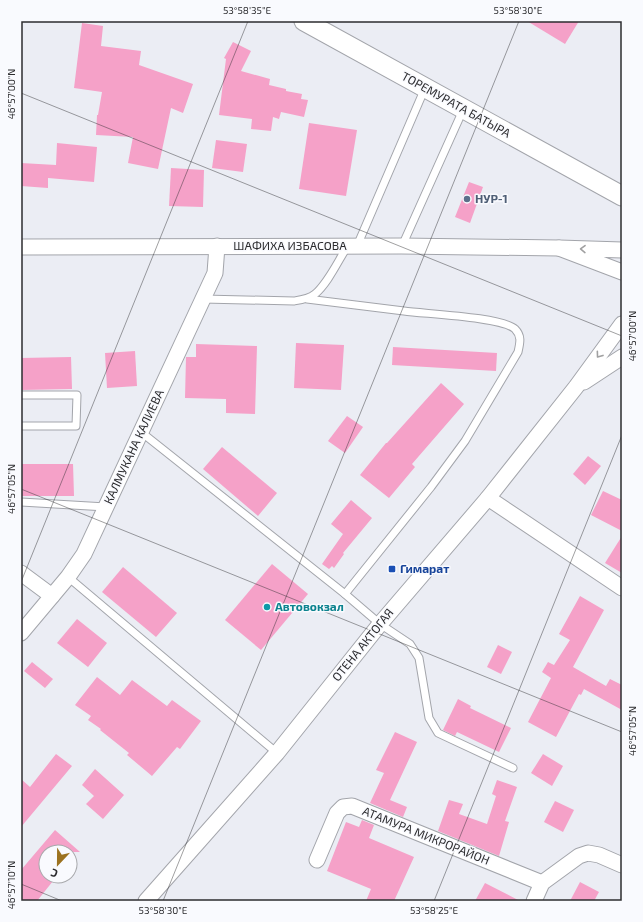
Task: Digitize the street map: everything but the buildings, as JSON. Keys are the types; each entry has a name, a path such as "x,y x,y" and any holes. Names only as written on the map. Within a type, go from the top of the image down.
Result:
{"street":[{"name":"ТОРЕМУРАТА БАТЫРА","path":"304,21 616,192"},
{"path":"616,192 622,205"},
{"name":"КАЛМУКАНА КАЛИЕВА","path":"21,633 68,577 84,554 215,273 217,246"},
{"name":"ШАФИХА ИЗБАСОВА","path":"21,247 401,246 622,250"},
{"path":"559,248 622,272"},
{"name":"ОТЕНА АКТОГАЯ","path":"146,901 277,753 380,624 488,498 576,387 622,324"},
{"name":"ОТЕНА АКТОГАЯ","path":"576,387 622,358"},
{"path":"488,498 622,588"},
{"path":"21,573 52,596"},
{"name":"АТАМУРА МИКРОРАЙОН","path":"317,860 337,813 343,807 352,806 542,883"},
{"path":"534,901 542,883 579,856 588,853 599,854 622,865"}],"lane":[{"path":"307,299 315,294 352,246 425,88"},
{"path":"401,246 464,109"},
{"path":"203,299 294,301 307,299 405,312 488,320 514,328 520,335 521,343 518,352 465,442 432,487 345,594"},
{"path":"21,395 77,395 76,426 21,426"},
{"path":"141,432 345,594 380,624 410,644 419,658 429,718 438,733 513,768"},
{"path":"21,502 106,507"},
{"path":"68,577 277,753"}],"place":[{"name":"НУР-1","path":"467,199"},
{"name":"Гимарат","path":"392,569"},
{"name":"Автовокзал","path":"267,607"}]}
